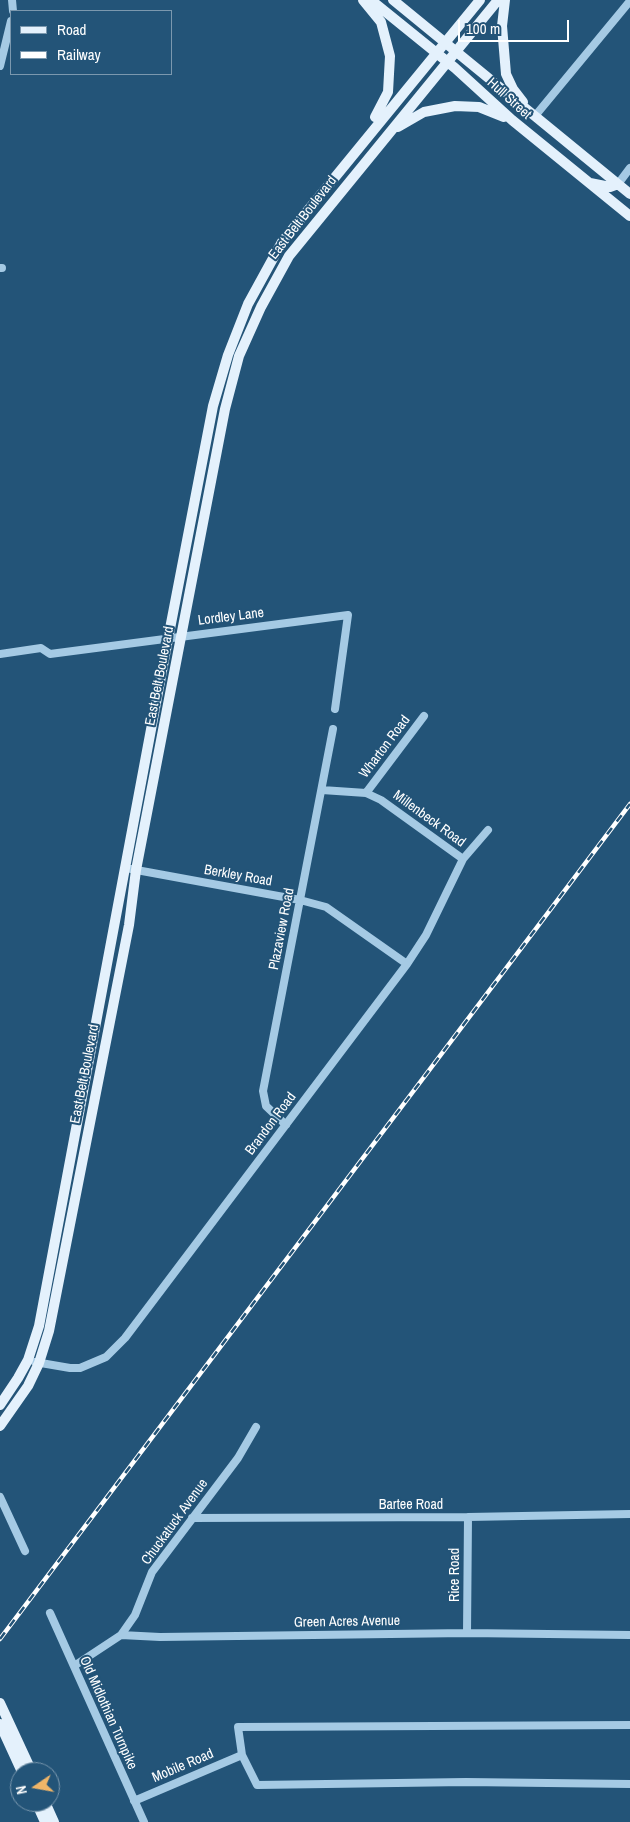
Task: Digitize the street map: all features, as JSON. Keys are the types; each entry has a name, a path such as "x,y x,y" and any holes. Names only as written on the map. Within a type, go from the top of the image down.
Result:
{"main road":[{"path":"361,144 386,98 391,70 385,31 378,16 363,0"},
{"name":"Hull Street","path":"371,0 447,62 512,120 630,216"},
{"name":"Hull Street","path":"394,0 630,194"},
{"name":"East Belt Boulevard","path":"0,1405 28,1360 39,1326 213,406 228,354 238,327 263,275 282,242 480,0"},
{"name":"East Belt Boulevard","path":"0,1426 18,1402 39,1363 49,1331 129,925 136,870 232,380 250,332 270,289 289,256 498,0"},
{"path":"505,0 502,26 506,74 513,89 534,116"},
{"path":"385,137 421,113 445,107 479,107 512,120"},
{"path":"589,183 610,186 618,184"},
{"path":"619,208 630,205"},
{"path":"0,1703 27,1762"},
{"path":"0,1724 17,1762"}],"street":[{"path":"534,116 630,1"},
{"path":"0,66 10,25"},
{"path":"618,184 630,168"},
{"name":"Lordley Lane","path":"0,654 41,648 50,654 348,615 335,709"},
{"name":"Wharton Road","path":"366,793 424,716"},
{"name":"Plazaview Road","path":"286,1125 266,1106 263,1091 333,729"},
{"name":"Millenbeck Road","path":"322,790 366,793 394,808 462,859"},
{"name":"Brandon Road","path":"28,1360 70,1368 80,1368 106,1357 125,1338 407,964 426,935 462,859 488,830"},
{"name":"Berkley Road","path":"125,868 300,900 334,911 407,964"},
{"name":"Chuckatuck Avenue","path":"121,1634 135,1615 152,1572 238,1458 256,1428"},
{"path":"0,1497 25,1551"},
{"name":"Bartee Road","path":"192,1518 468,1517 630,1514"},
{"name":"Rice Road","path":"467,1633 468,1517"},
{"name":"Old Midlothian Turnpike","path":"50,1613 144,1822"},
{"name":"Green Acres Avenue","path":"121,1634 160,1637 467,1633 630,1635"},
{"path":"74,1666 121,1634"},
{"path":"630,1725 238,1727 242,1755 257,1785 466,1782 630,1784"},
{"name":"Mobile Road","path":"134,1801 242,1755"}],"railway":[{"path":"0,1639 630,804"}]}
